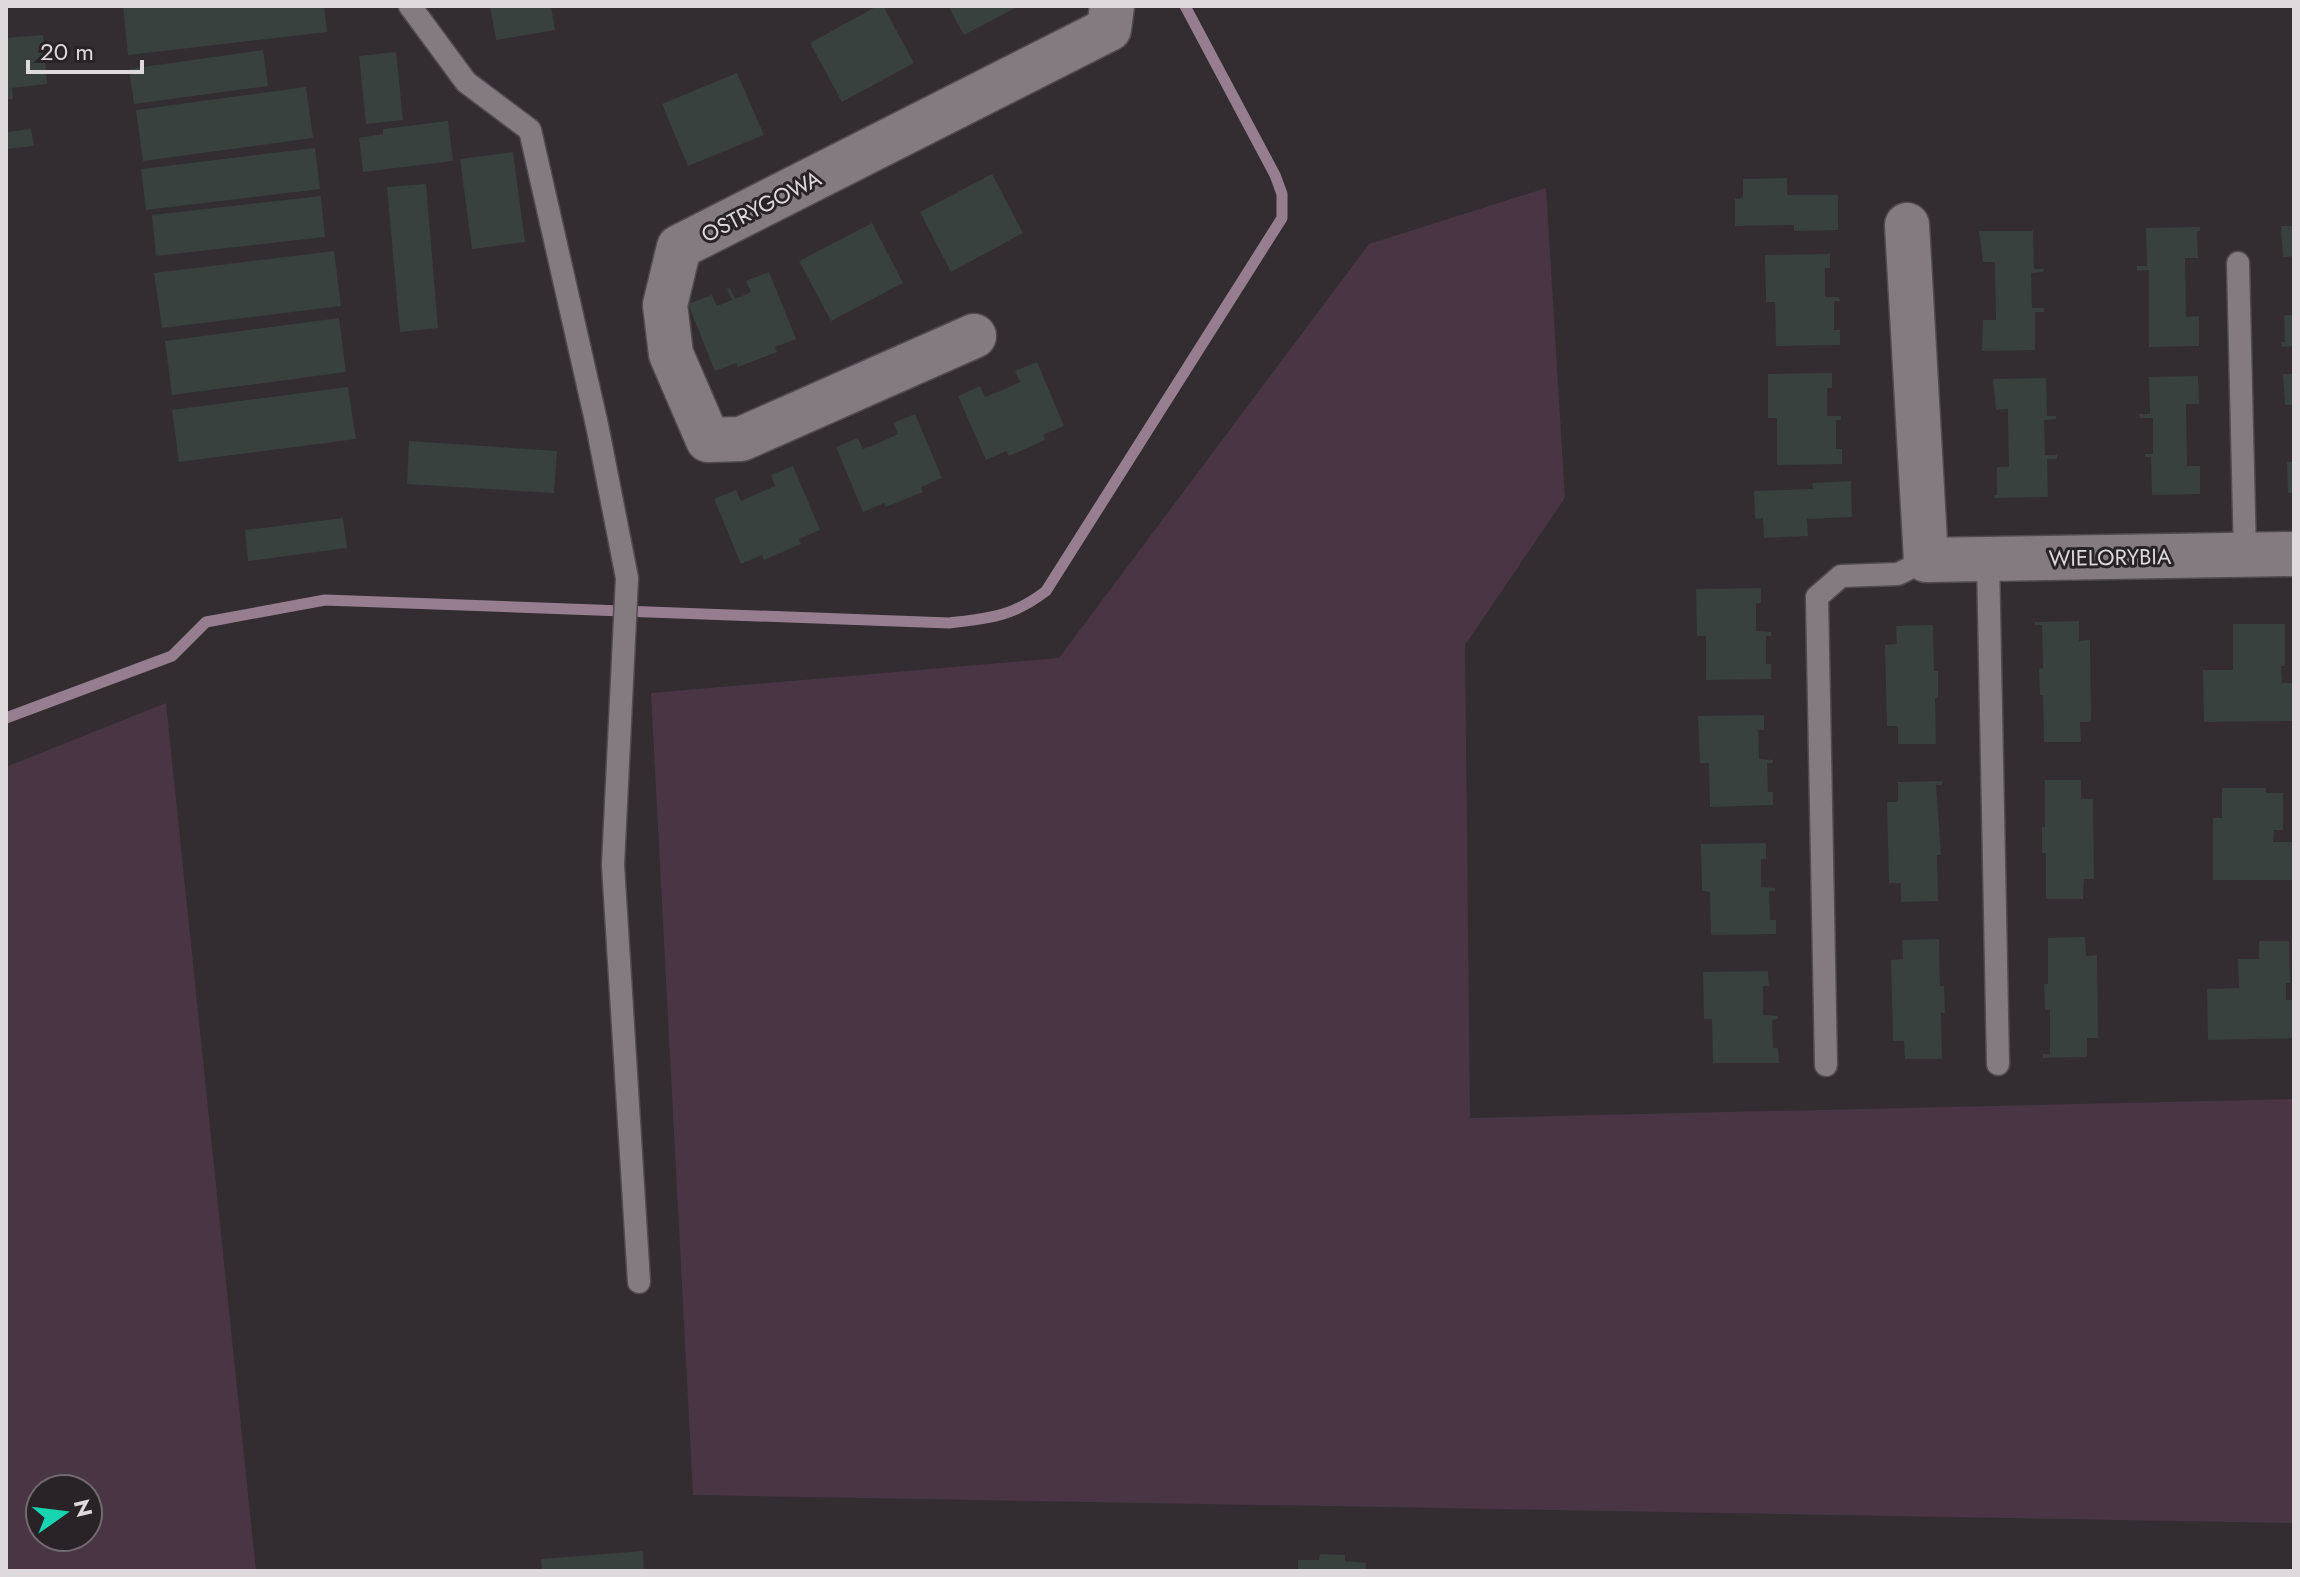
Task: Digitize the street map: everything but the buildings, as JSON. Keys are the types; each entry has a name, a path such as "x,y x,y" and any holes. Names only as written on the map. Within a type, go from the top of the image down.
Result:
{"street":[{"name":"OSTRYGOWA","path":"974,336 741,439 708,440 671,354 665,305 679,247 1111,18"},
{"path":"1907,225 1926,560"},
{"name":"WIELORYBIA","path":"1926,560 2294,554"}],"lane":[{"path":"410,6 466,82 530,130 597,425 627,578 613,865 639,1282"},
{"path":"2238,263 2245,555"},
{"path":"1988,559 1998,1064"},
{"path":"1826,1065 1817,597 1841,576 1898,574 1926,560"}],"shaded area":[{"path":"1546,188 1565,498 1465,645 1470,1118 2294,1099 2294,1523 693,1495 651,693 1059,658 1369,244"},
{"path":"166,703 256,1571 6,1571 6,767"}],"waterway":[{"path":"6,718 172,656 206,622 325,600 949,623 1000,615 1034,600 1046,591 1282,218 1282,194 1275,175 1185,6"}]}
